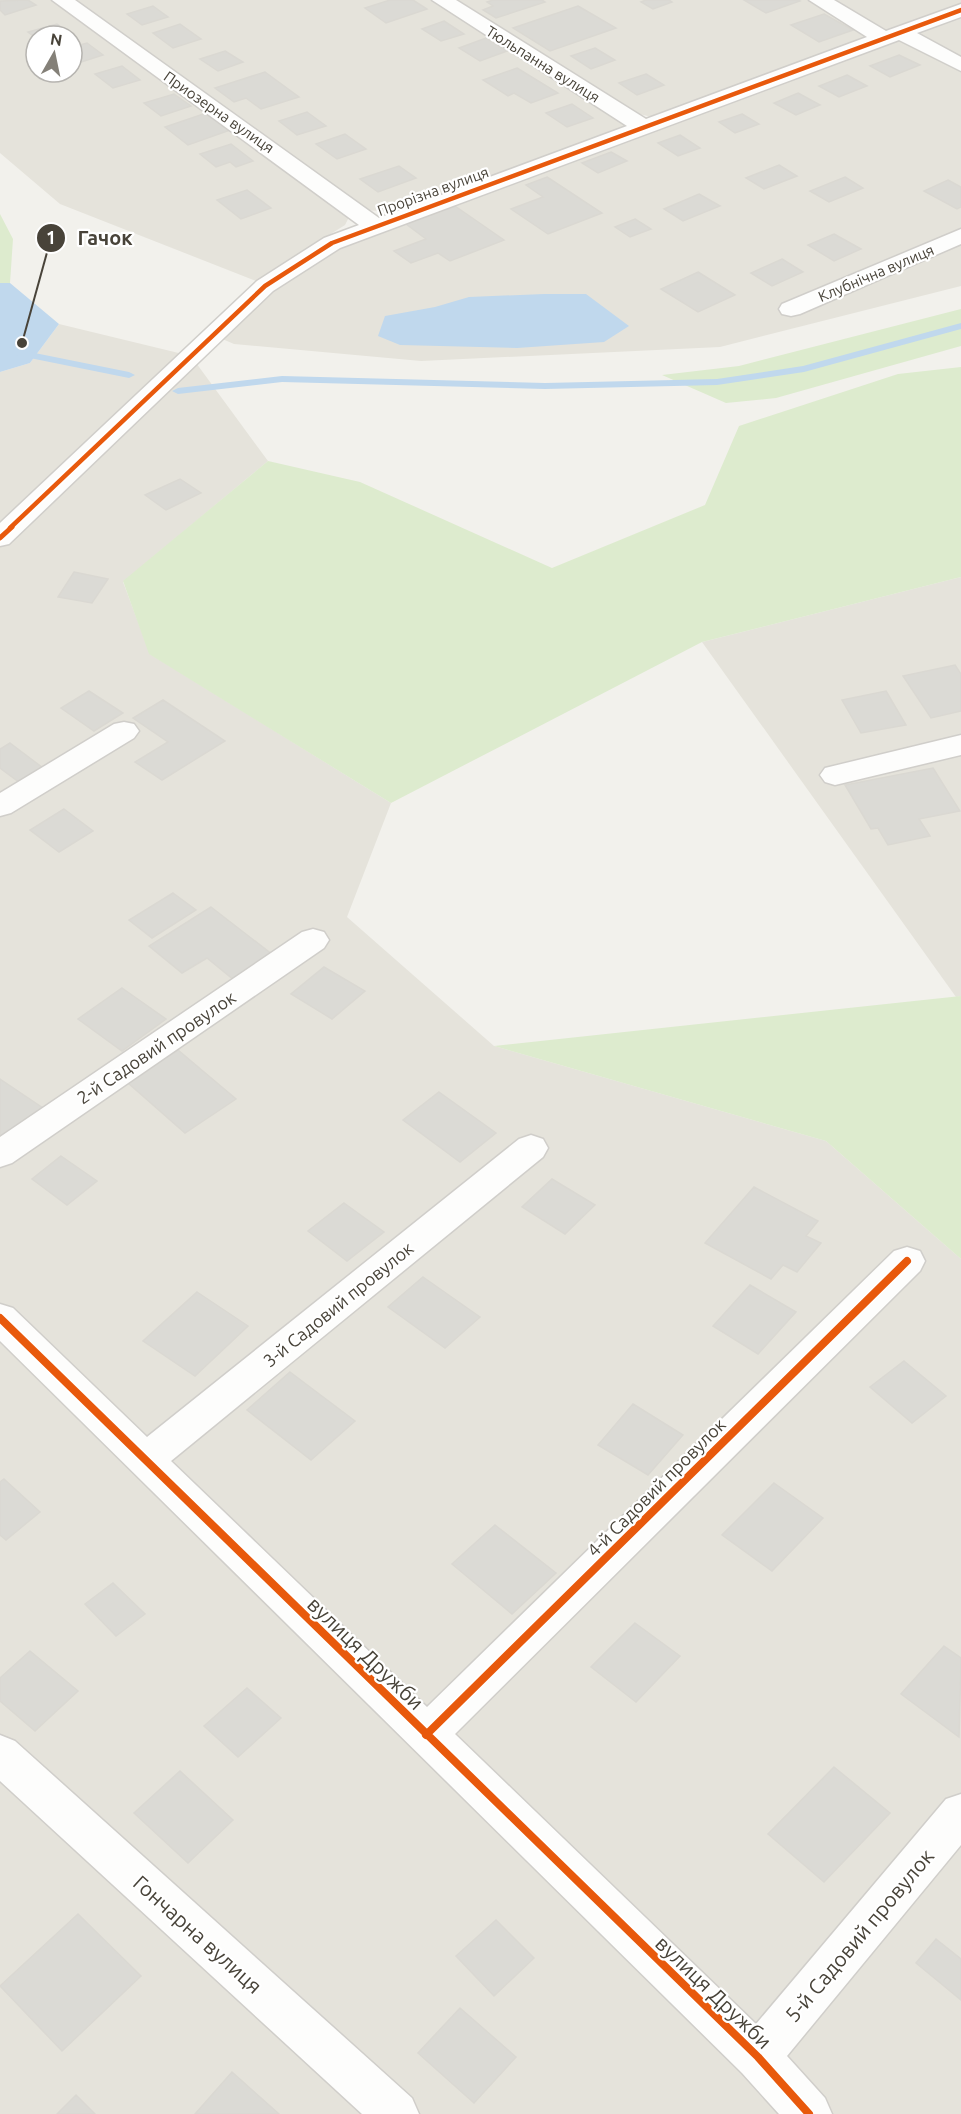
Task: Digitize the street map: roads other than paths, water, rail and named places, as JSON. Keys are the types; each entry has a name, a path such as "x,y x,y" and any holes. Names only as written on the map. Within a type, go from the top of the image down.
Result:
{"street":[{"name":"Приозерна вулиця","path":"62,0 374,225"},
{"name":"Тюльпанна вулиця","path":"442,0 644,127"},
{"path":"819,0 893,36 961,65"},
{"name":"Прорізна вулиця","path":"0,538 265,286 332,243 374,225 961,10"},
{"name":"Клубнічна вулиця","path":"792,309 961,236"},
{"path":"0,806 124,731"},
{"path":"835,775 961,745"},
{"name":"2-й Садовий провулок","path":"0,1154 313,940"},
{"name":"3-й Садовий провулок","path":"145,1460 531,1148"},
{"name":"4-й Садовий провулок","path":"426,1735 907,1261"},
{"name":"вулиця Дружби","path":"0,1318 758,2057 809,2114"},
{"name":"Гончарна вулиця","path":"0,1754 396,2114"},
{"name":"5-й Садовий провулок","path":"758,2057 961,1813"}],"water":[{"path":"0,283 10,283 59,324 30,363 0,372"},
{"path":"586,294 629,326 604,342 517,348 400,345 378,336 385,316 435,307 469,297"}],"waterway":[{"path":"178,391 282,379 545,386 717,382 804,369 961,326"},
{"path":"0,349 129,375"}],"place":[{"name":"Гачок","path":"22,343"}]}
